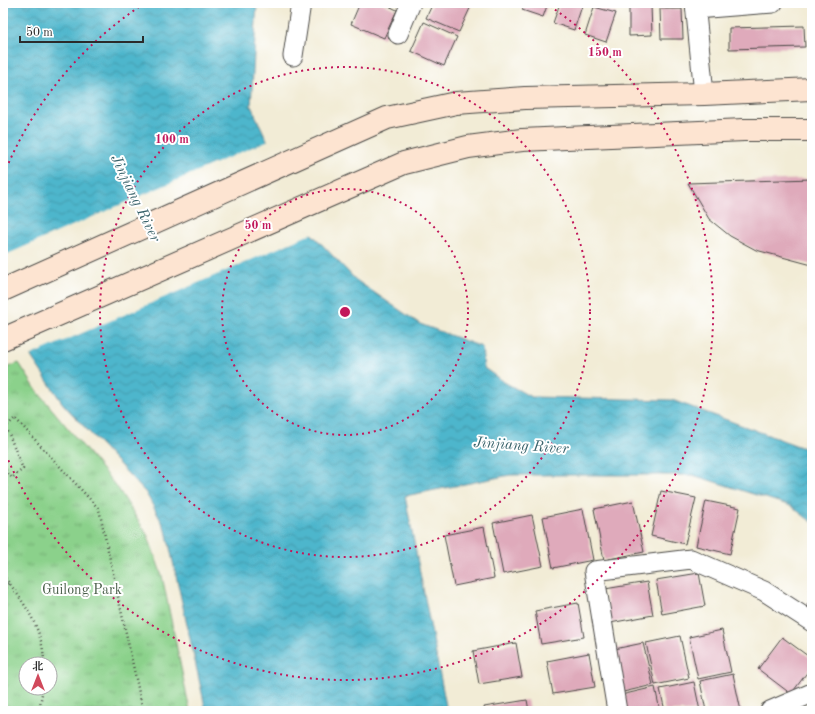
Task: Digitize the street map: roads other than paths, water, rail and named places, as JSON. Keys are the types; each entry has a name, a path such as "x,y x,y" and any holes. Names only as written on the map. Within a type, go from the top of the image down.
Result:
{"main road":[{"path":"3,290 387,118 463,102 524,98 704,94 812,89"},
{"path":"3,339 404,163 468,147 522,140 694,132 812,130"}],"street":[{"path":"293,56 301,3"},
{"path":"398,34 411,3"},
{"path":"704,94 696,6 773,3"},
{"path":"617,711 594,571 691,559 764,591 812,622"},
{"path":"770,711 812,693"}],"water":[{"name":"Jinjiang River","path":"3,3 257,3 251,106 311,233 356,280 420,324 482,347 484,368 504,382 531,397 672,400 812,451 812,522 791,506 693,475 510,475 405,496 447,711 206,711 166,530 146,493 63,404 32,358 3,294"}],"park label":[{"name":"Guilong Park","path":"82,589"}]}
